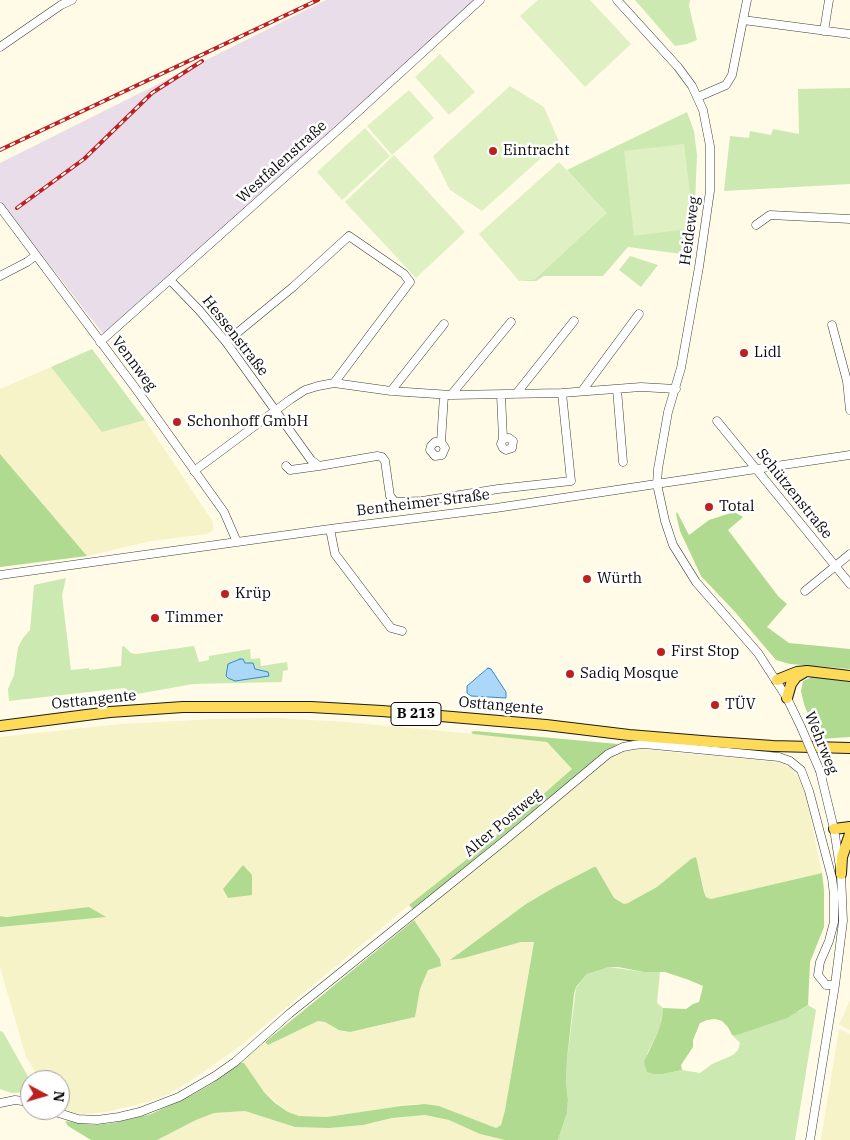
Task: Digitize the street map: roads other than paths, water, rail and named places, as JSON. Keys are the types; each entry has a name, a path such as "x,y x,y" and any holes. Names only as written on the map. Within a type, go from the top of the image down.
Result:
{"main road":[{"path":"777,680 796,672 807,671 850,676"},
{"path":"788,698 791,684 796,677 807,671"},
{"name":"Osttangente","path":"0,726 110,712 183,707 311,707 382,710 714,742 850,748"},
{"path":"834,829 850,827"},
{"path":"841,874 842,857 850,834"}],"street":[{"path":"0,46 63,2 72,0"},
{"name":"Westfalenstraße","path":"100,342 480,0"},
{"name":"Heideweg","path":"617,0 678,67 698,97 703,110 710,146 710,190 699,267 676,389 658,463 657,484"},
{"path":"698,97 726,84 734,67 747,0"},
{"path":"824,31 829,0"},
{"path":"743,20 850,34"},
{"name":"Vennweg","path":"0,208 227,516 237,542"},
{"path":"756,225 770,215 850,219"},
{"path":"226,342 349,236 404,274 410,282 334,383"},
{"path":"0,276 35,256"},
{"name":"Hessenstraße","path":"170,280 226,342 312,460 319,466"},
{"path":"582,391 639,314"},
{"path":"516,394 574,321"},
{"path":"441,442 448,395 511,322"},
{"path":"392,391 444,324"},
{"path":"832,325 849,381 850,410"},
{"path":"194,471 305,390 334,383 392,391 448,395 562,393 653,387 676,389"},
{"path":"618,388 623,462"},
{"path":"286,466 290,470 376,456 382,457 385,461 390,496 399,503 572,481 562,393"},
{"path":"501,395 503,439"},
{"name":"Schützenstraße","path":"717,422 850,584"},
{"name":"Bentheimer Straße","path":"0,576 486,509 850,455"},
{"name":"Wehrweg","path":"657,484 665,521 673,545 684,564 696,582 758,653 788,698 820,771 834,829 841,874 842,921 835,985 810,1140"},
{"path":"330,529 335,554 391,628 402,631"},
{"path":"805,591 850,554"},
{"name":"Alter Postweg","path":"70,1117 97,1120 140,1112 179,1097 215,1076 608,754 634,745 644,744 779,757 790,761 801,770 809,791 832,878 834,895 834,922 820,962 818,975 826,985 835,985"},
{"path":"0,1104 20,1101"}],"water":[{"path":"243,659 245,663 253,663 255,669 268,672 269,676 235,681 228,678 226,676 228,664"},
{"path":"488,668 491,669 506,692 506,698 471,696 467,693 467,686"}],"railway":[{"path":"0,150 318,0"},
{"path":"17,208 84,159 152,93 202,61"}],"place":[{"name":"Eintracht","path":"493,151"},
{"name":"Lidl","path":"744,353"},
{"name":"Schonhoff GmbH","path":"177,422"},
{"name":"Total","path":"709,507"},
{"name":"Würth","path":"587,579"},
{"name":"Krüp","path":"225,594"},
{"name":"Timmer","path":"155,618"},
{"name":"First Stop","path":"661,652"},
{"name":"Sadiq Mosque","path":"570,674"},
{"name":"TÜV","path":"715,705"}]}
